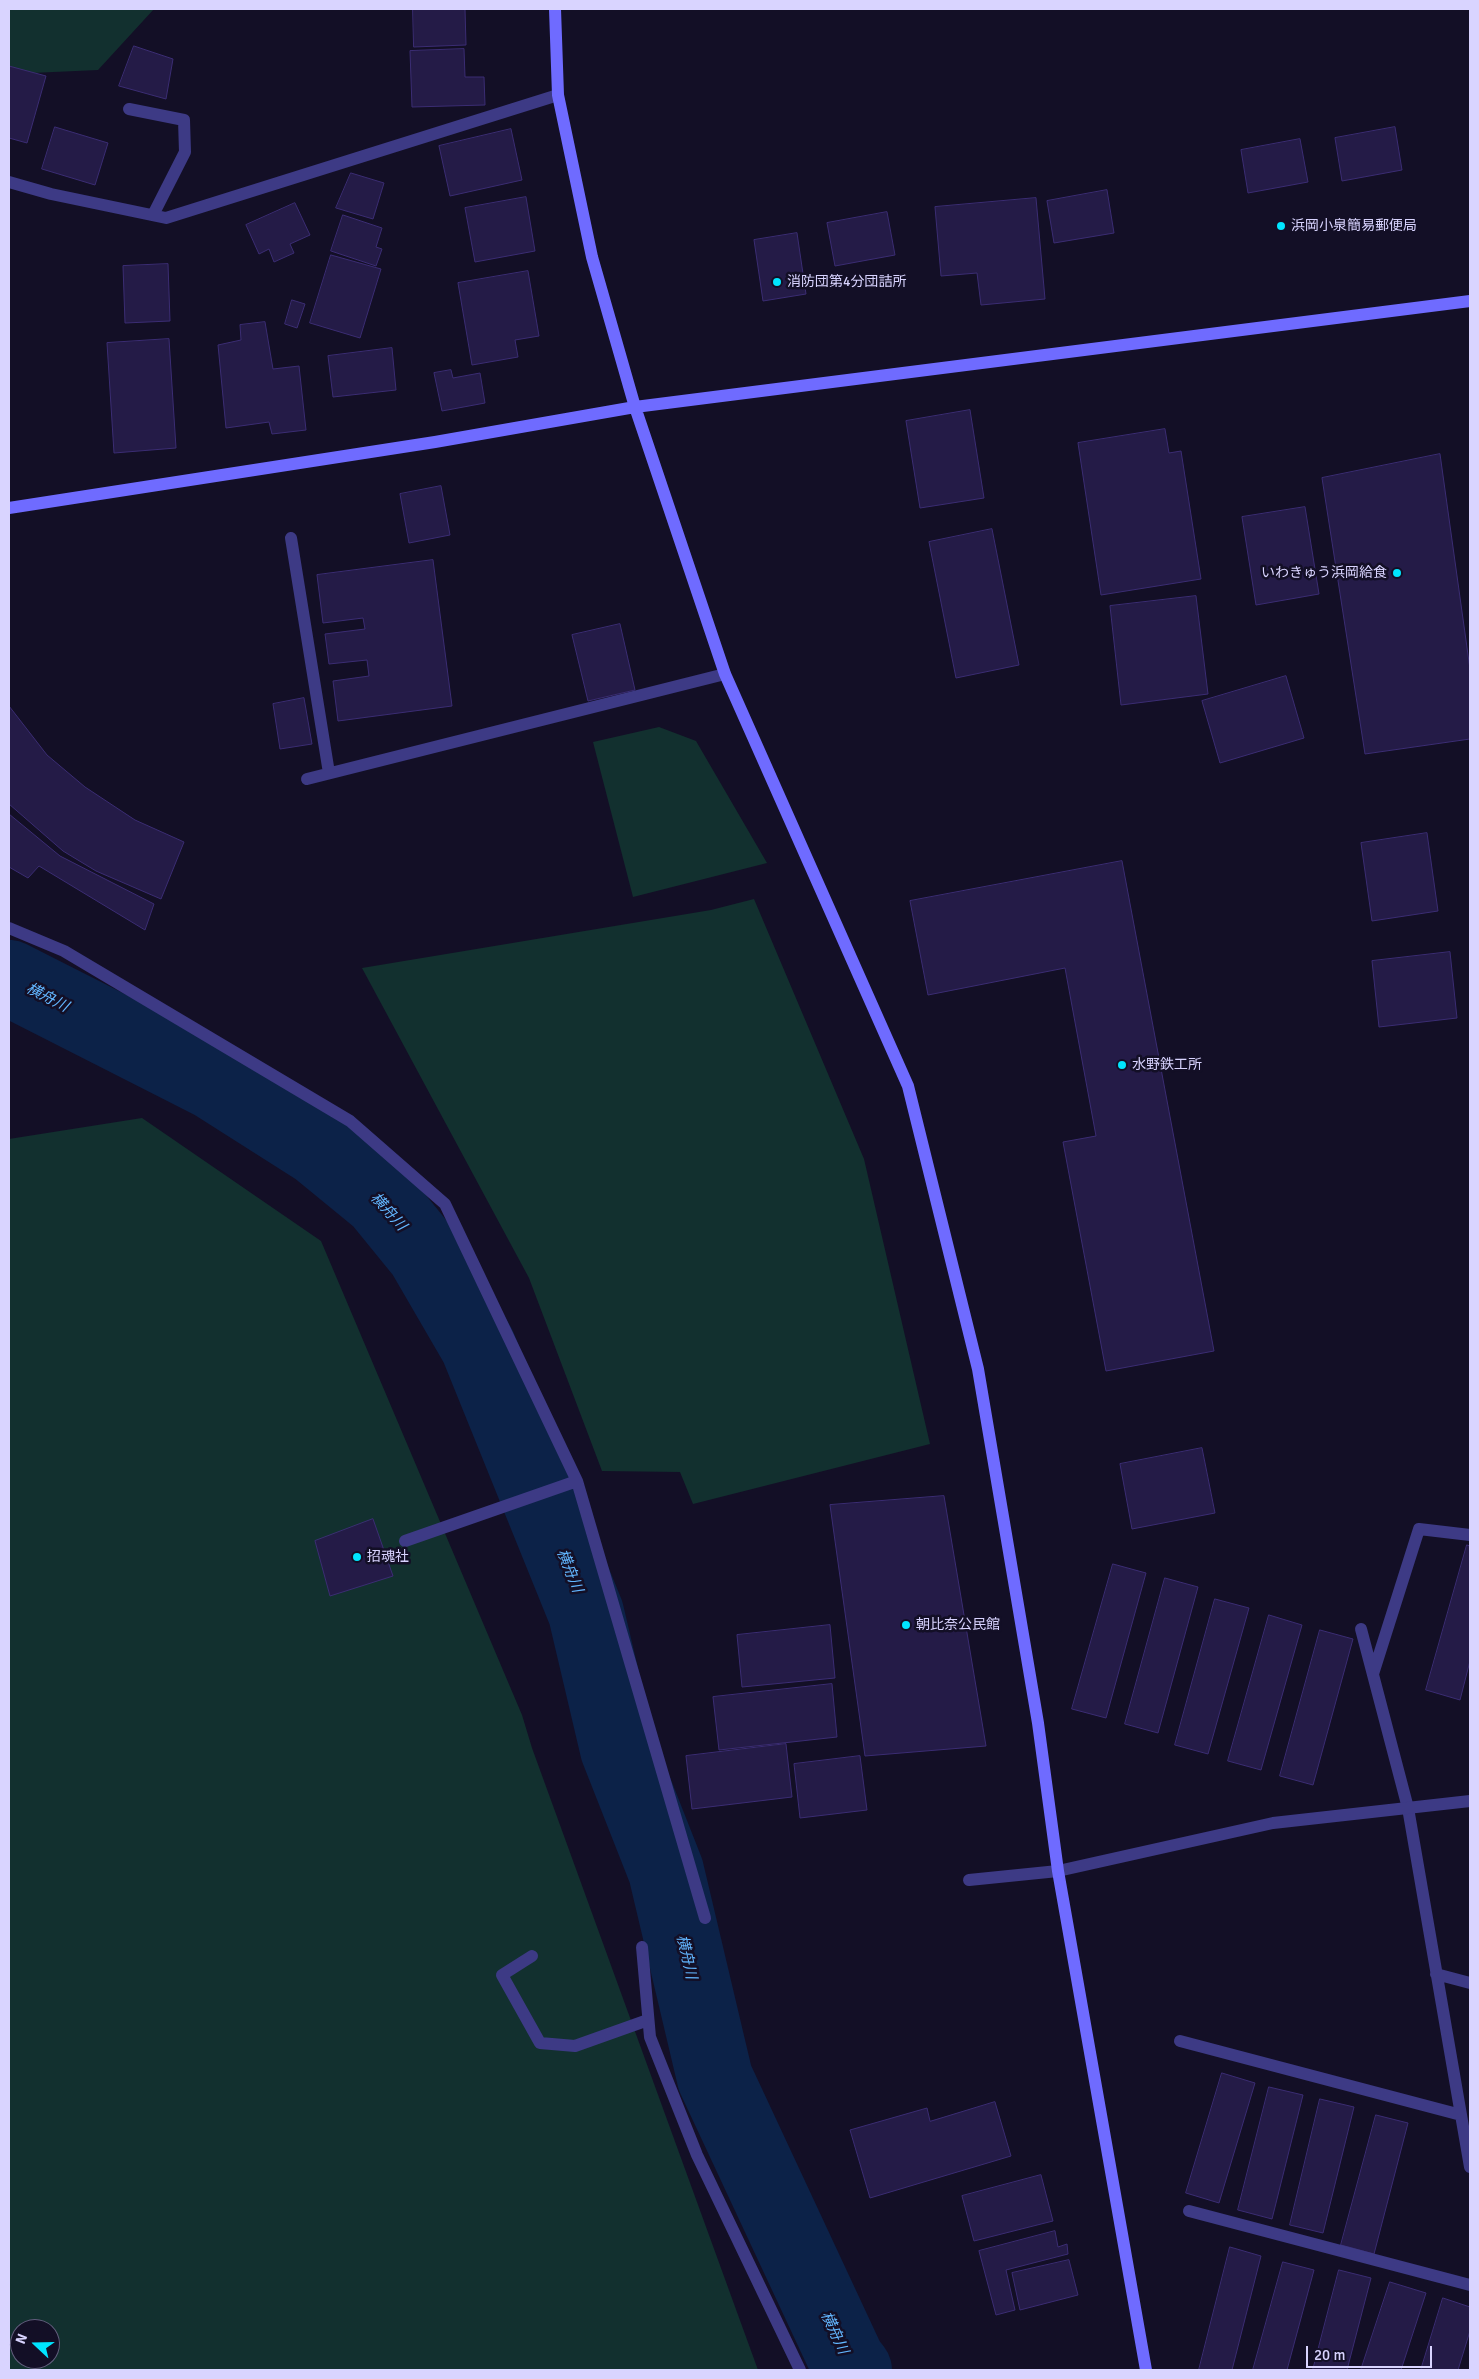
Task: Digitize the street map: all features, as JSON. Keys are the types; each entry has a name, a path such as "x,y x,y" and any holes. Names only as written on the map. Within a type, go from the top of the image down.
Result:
{"street":[{"path":"555,9 558,95 592,257 635,407 725,674 908,1086 978,1369 1038,1722 1058,1871 1146,2370"},
{"path":"9,182 51,194 166,218 558,95"},
{"path":"129,109 184,120 185,152 153,215"},
{"path":"9,508 435,442 635,407 1470,301"},
{"path":"291,538 329,773"},
{"path":"307,779 725,674"},
{"path":"9,928 64,951 350,1121 445,1204 577,1481 705,1918"},
{"path":"405,1540 577,1481"},
{"path":"1373,1674 1419,1529 1470,1535"},
{"path":"1361,1629 1408,1808 1470,2167"},
{"path":"969,1880 1058,1871 1273,1823 1470,1801"},
{"path":"642,1947 650,2036 697,2155 800,2370"},
{"path":"532,1956 502,1975 540,2043 575,2046 648,2020"},
{"path":"1436,1974 1470,1983"},
{"path":"1180,2040 1461,2115"},
{"path":"1190,2212 1470,2285"}],"green space":[{"path":"9,9 154,9 98,70 9,74"},
{"path":"659,727 696,741 767,863 633,897 593,742"},
{"path":"754,899 864,1159 930,1444 693,1504 680,1472 602,1471 529,1278 362,968 711,910"},
{"path":"142,1118 321,1241 522,1715 532,1748 758,2370 9,2370 9,1139"}],"building":[{"path":"413,9 465,9 466,45 414,47"},
{"path":"134,46 173,59 166,99 119,86"},
{"path":"464,49 465,77 484,77 485,105 412,107 410,51"},
{"path":"9,66 46,76 27,143 9,138"},
{"path":"55,127 108,143 95,185 42,169"},
{"path":"1395,127 1402,170 1342,181 1335,138"},
{"path":"511,129 522,180 450,196 439,146"},
{"path":"1300,139 1308,182 1248,193 1241,150"},
{"path":"351,173 384,183 373,219 336,208"},
{"path":"1107,190 1114,233 1054,243 1047,201"},
{"path":"526,197 535,251 475,262 465,208"},
{"path":"1036,198 1045,299 981,305 977,273 941,276 935,207"},
{"path":"295,203 310,235 290,244 294,253 274,262 269,249 259,254 246,225"},
{"path":"887,212 895,255 835,266 827,223"},
{"path":"343,215 382,228 376,247 382,249 376,266 331,251"},
{"path":"797,233 806,294 763,301 754,240"},
{"path":"331,255 381,269 360,338 310,323"},
{"path":"168,264 170,321 125,323 123,266"},
{"path":"528,271 539,336 515,340 518,357 472,365 458,283"},
{"path":"292,300 305,304 297,328 285,324"},
{"path":"265,322 273,369 299,366 306,430 272,434 269,422 226,428 218,345 241,340 240,325"},
{"path":"169,339 176,448 114,453 107,343"},
{"path":"392,348 396,390 333,397 328,356"},
{"path":"451,370 453,378 480,373 485,403 442,411 434,373"},
{"path":"970,410 984,498 920,508 906,421"},
{"path":"1165,429 1169,453 1181,451 1201,579 1101,595 1078,443"},
{"name":"いわきゅう浜岡給食","path":"1440,454 1470,669 1470,739 1365,754 1322,478"},
{"path":"441,486 450,535 409,543 400,494"},
{"path":"1305,507 1319,594 1256,605 1242,517"},
{"path":"992,529 1019,665 956,678 929,542"},
{"path":"433,560 452,706 338,721 333,681 369,676 367,660 329,664 325,634 365,629 363,618 323,623 317,575"},
{"path":"1196,596 1208,694 1121,705 1110,606"},
{"path":"620,624 635,690 588,701 572,635"},
{"path":"1286,676 1304,738 1220,763 1202,701"},
{"path":"304,698 312,744 280,749 273,704"},
{"path":"9,706 47,755 85,787 135,820 184,842 161,899 96,871 63,851 9,804"},
{"path":"9,814 60,856 154,904 145,930 39,866 28,878 9,867"},
{"path":"1427,833 1438,911 1372,921 1361,843"},
{"name":"水野鉄工所","path":"1122,861 1214,1351 1106,1371 1063,1142 1096,1136 1065,968 928,995 910,901"},
{"path":"1450,952 1457,1018 1379,1027 1372,961"},
{"path":"1202,1448 1215,1513 1132,1529 1120,1464"},
{"name":"朝比奈公民館","path":"944,1496 986,1746 865,1756 830,1505"},
{"path":"373,1519 393,1576 330,1596 315,1541"},
{"path":"1467,1545 1470,1546 1470,1661 1460,1700 1426,1690"},
{"path":"1113,1564 1146,1573 1106,1718 1072,1709"},
{"path":"1165,1578 1198,1587 1158,1733 1125,1724"},
{"path":"1215,1599 1249,1608 1208,1754 1175,1745"},
{"path":"1269,1615 1302,1625 1261,1770 1228,1761"},
{"path":"830,1625 835,1678 742,1687 737,1635"},
{"path":"1320,1630 1353,1639 1313,1785 1280,1776"},
{"path":"832,1684 837,1737 719,1750 713,1697"},
{"path":"786,1744 792,1797 692,1809 686,1756"},
{"path":"860,1756 867,1810 800,1818 794,1764"},
{"path":"1222,2073 1255,2083 1219,2203 1186,2193"},
{"path":"1269,2087 1303,2095 1272,2219 1238,2210"},
{"path":"1320,2099 1354,2107 1323,2233 1290,2225"},
{"path":"995,2102 1011,2156 870,2198 850,2130 927,2108 930,2121"},
{"path":"1376,2115 1408,2123 1374,2254 1341,2245"},
{"path":"1041,2175 1053,2221 974,2241 962,2196"},
{"path":"1055,2231 1058,2247 1067,2244 1068,2254 1006,2270 1015,2310 996,2315 979,2251"},
{"path":"1230,2247 1261,2256 1232,2370 1199,2370"},
{"path":"1069,2260 1078,2295 1020,2310 1012,2273"},
{"path":"1283,2262 1314,2270 1287,2370 1253,2370"},
{"path":"1339,2270 1371,2278 1347,2370 1313,2370"},
{"path":"1390,2282 1426,2293 1401,2370 1361,2370"},
{"path":"1443,2298 1470,2307 1470,2331 1458,2370 1421,2370"}],"waterway":[{"name":"横舟川","path":"9,978 212,1081 319,1149 380,1199 424,1253 478,1346 586,1613 618,1749 666,1871 715,2078 847,2361 854,2370"}],"place":[{"name":"浜岡小泉簡易郵便局","path":"1281,226"},
{"name":"消防団第4分団詰所","path":"777,282"},
{"name":"いわきゅう浜岡給食","path":"1397,573"},
{"name":"水野鉄工所","path":"1122,1065"},
{"name":"招魂社","path":"357,1557"},
{"name":"朝比奈公民館","path":"906,1625"}]}
